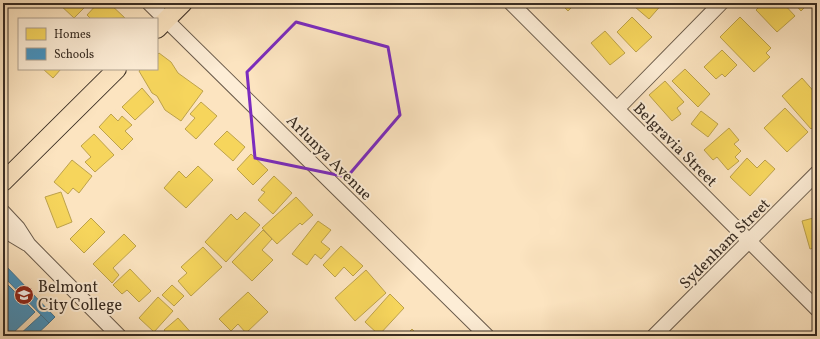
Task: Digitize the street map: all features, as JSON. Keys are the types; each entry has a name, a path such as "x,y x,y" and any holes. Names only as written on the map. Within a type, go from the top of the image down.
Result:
{"main road":[{"path":"158,14 183,3"},
{"path":"3,166 101,70"},
{"path":"3,182 115,70"}],"street":[{"name":"Belgravia Street","path":"511,3 817,309"},
{"path":"617,109 721,3"},
{"name":"Arlunya Avenue","path":"158,14 487,336"},
{"name":"Sydenham Street","path":"654,336 817,173"},
{"path":"3,212 18,228 29,245 119,336"},
{"path":"3,228 29,245"}],"highlighted area":[{"path":"296,22 388,47 400,115 347,177 255,158 247,72"}],"building: Homes":[{"path":"58,3 89,3 74,18"},
{"path":"98,3 109,3 125,18 90,18 87,15"},
{"path":"560,3 576,3 568,11"},
{"path":"639,3 663,3 649,19 635,7"},
{"path":"763,3 783,3 795,16 777,32 756,10"},
{"path":"794,3 809,3 801,11"},
{"path":"632,17 652,37 636,52 617,32"},
{"path":"740,17 771,48 766,53 770,57 754,72 720,37"},
{"path":"605,31 625,53 610,65 591,43"},
{"path":"722,50 737,65 725,77 722,74 716,79 704,67"},
{"path":"159,53 171,62 178,73 203,91 181,121 165,110 157,96 152,93 139,71 158,70"},
{"path":"685,69 710,94 698,107 672,81"},
{"path":"44,70 60,70 53,78"},
{"path":"802,78 817,95 817,123 811,129 782,96"},
{"path":"665,81 684,102 677,108 681,114 672,121 649,95"},
{"path":"142,88 154,102 135,120 122,107"},
{"path":"201,102 217,116 196,139 185,129 195,118 190,114"},
{"path":"785,108 808,132 787,152 764,128"},
{"path":"701,111 718,124 708,137 691,124"},
{"path":"111,114 118,121 122,116 132,125 125,131 133,139 122,150 99,127"},
{"path":"729,128 739,140 734,144 741,151 735,157 739,161 728,170 717,157 713,160 704,150"},
{"path":"227,131 245,147 233,161 214,144"},
{"path":"94,134 114,155 95,172 85,162 91,157 81,146"},
{"path":"251,154 268,170 253,185 237,169"},
{"path":"747,158 757,168 765,160 775,169 750,196 730,177"},
{"path":"72,160 92,176 79,193 73,188 68,194 54,182"},
{"path":"198,166 213,180 186,208 164,188 179,171 186,178"},
{"path":"274,176 292,193 273,214 258,200 265,192 261,190"},
{"path":"61,192 72,222 57,228 45,197"},
{"path":"296,197 313,215 302,225 300,223 277,244 262,228"},
{"path":"245,212 260,225 226,262 205,242 231,214 237,220"},
{"path":"817,217 817,247 810,249 802,221"},
{"path":"91,218 105,232 84,253 70,239"},
{"path":"318,221 331,230 321,242 330,249 321,259 315,254 307,265 292,254"},
{"path":"263,230 272,239 262,250 273,260 252,281 232,262"},
{"path":"124,234 136,246 113,268 119,275 112,283 93,264"},
{"path":"341,246 363,266 353,276 344,267 335,277 323,265"},
{"path":"203,247 222,267 191,296 178,281 187,273 181,267"},
{"path":"130,269 151,291 139,302 127,290 122,294 113,285"},
{"path":"366,270 386,293 355,321 335,298"},
{"path":"172,285 184,296 174,306 162,295"},
{"path":"248,292 268,312 246,333 238,324 231,331 219,319"},
{"path":"390,294 404,308 379,335 365,322"},
{"path":"158,297 173,311 154,332 139,318"},
{"path":"178,318 194,336 169,336 164,330"},
{"path":"412,329 419,336 405,336"}],"building: Schools":[{"path":"3,263 55,317 49,323 3,276"},
{"path":"3,280 35,312 10,336 3,331"},
{"path":"41,315 49,323 35,336 18,336"}],"place":[{"name":"Belmont City College","path":"24,295"}]}
